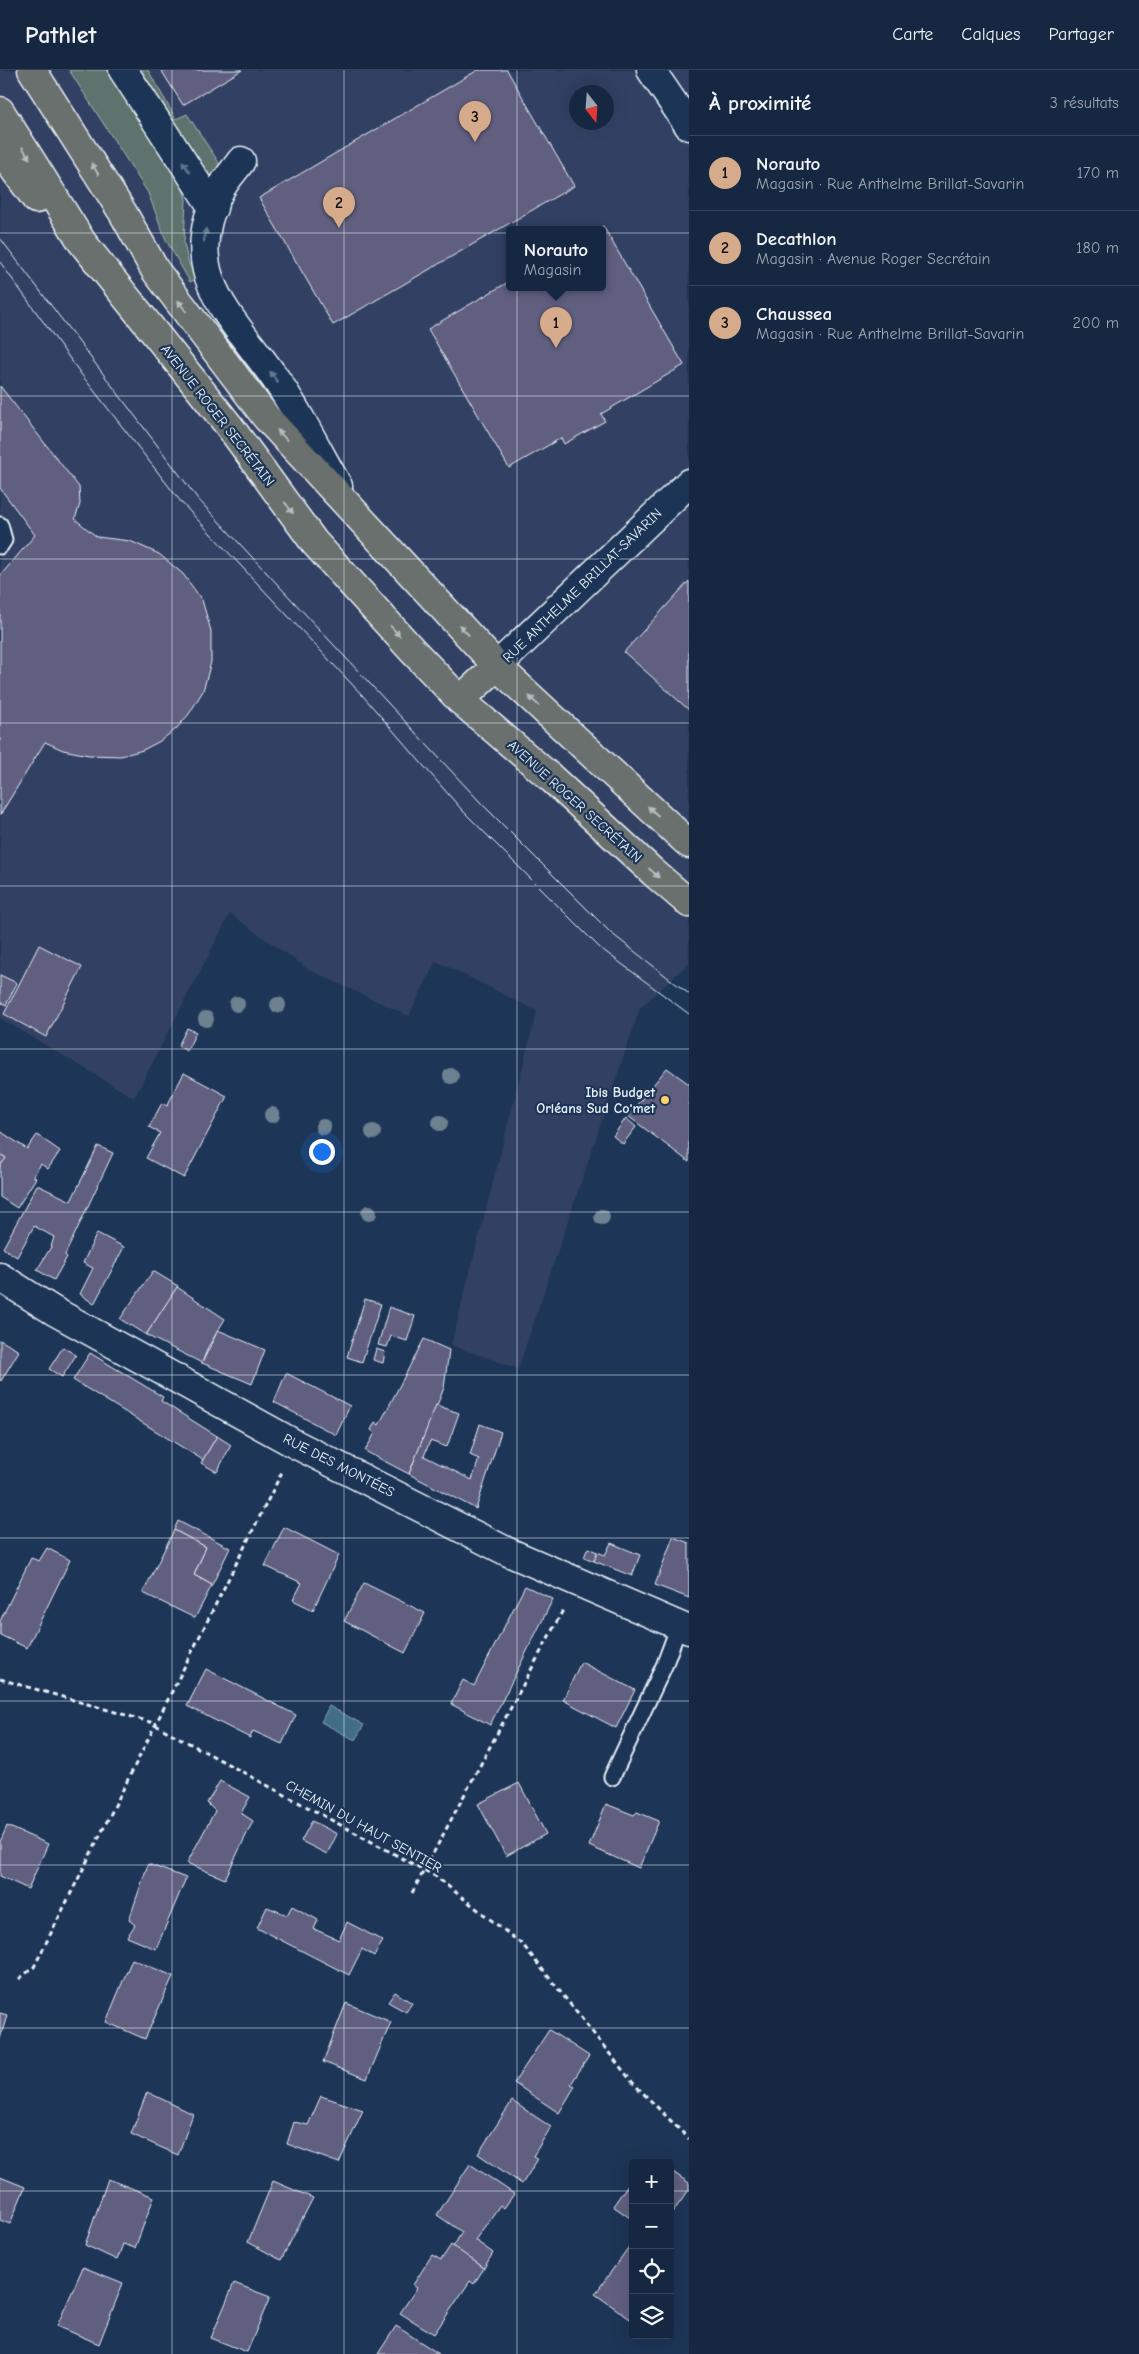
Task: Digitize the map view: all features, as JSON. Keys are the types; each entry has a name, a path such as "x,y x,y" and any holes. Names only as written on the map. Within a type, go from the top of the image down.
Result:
{"main road":[{"path":"32,70 122,213 155,270 266,417 498,666 689,844"},
{"name":"AVENUE ROGER SECRÉTAIN","path":"0,112 82,242 230,427 314,542 460,700 551,778 689,903"},
{"path":"0,150 83,260 148,326"},
{"path":"460,700 498,666"}],"street":[{"path":"123,70 213,208"},
{"path":"651,70 689,126"},
{"path":"241,161 219,191 203,237 205,265 212,287 221,304 278,382 352,509"},
{"name":"RUE ANTHELME BRILLAT-SAVARIN","path":"498,666 689,483"},
{"name":"RUE DES MONTÉES","path":"0,1278 54,1311 295,1444 508,1552 684,1628"}],"lane":[{"path":"0,525 4,540 0,546"},
{"path":"612,1777 684,1628"}],"path":[{"path":"18,1980 34,1967 295,1444"},
{"path":"412,1892 566,1605 574,1582"},
{"name":"CHEMIN DU HAUT SENTIER","path":"0,1679 156,1725 435,1876 523,1945 633,2083 689,2139"}],"shaded area":[{"path":"0,70 689,70 689,963 640,1008 518,1369 451,1345 537,1011 436,961 409,1016 309,970 230,914 134,1098 0,1018"},
{"path":"329,1706 364,1725 355,1740 321,1722"}],"green space":[{"path":"69,70 110,70 181,182 186,199 184,243 188,261 196,279 190,282 166,240 148,193"},
{"path":"140,70 148,70 176,119 187,114 221,166 210,180"}],"building":[{"path":"161,70 242,70 183,105"},
{"path":"478,70 507,70 574,186 333,325 259,198"},
{"path":"606,231 684,365 601,414 605,421 564,444 561,438 509,468 428,329 506,283 506,291 606,291"},
{"path":"0,386 79,487 80,504 75,519 97,537 130,541 159,554 183,574 202,600 211,631 211,662 203,691 189,714 176,729 160,741 143,750 121,756 89,755 63,750 45,742 0,815 0,576 35,535 0,488"},
{"path":"689,581 689,710 624,652"},
{"path":"39,945 82,967 46,1037 4,1014"},
{"path":"0,975 17,983 6,1005 0,1002"},
{"path":"187,1028 196,1032 187,1051 178,1046"},
{"name":"Ibis Budget Orléans Sud Co'met","path":"667,1068 689,1084 689,1162 628,1116"},
{"path":"184,1073 227,1096 184,1178 146,1158 160,1133 149,1127 162,1103 167,1106"},
{"path":"626,1118 636,1127 623,1144 613,1136"},
{"path":"0,1131 27,1149 37,1135 60,1151 48,1169 41,1164 33,1176 36,1178 17,1208 0,1197 0,1166 6,1158 0,1154"},
{"path":"98,1146 113,1153 65,1255 67,1257 54,1280 37,1270 51,1247 54,1237 34,1226 17,1257 3,1248 37,1185 71,1201"},
{"path":"0,1154 6,1158 0,1166"},
{"path":"97,1233 124,1247 94,1304 80,1294 93,1268 83,1263"},
{"path":"153,1271 178,1286 146,1335 120,1319"},
{"path":"177,1287 225,1319 208,1347 202,1363 146,1335"},
{"path":"365,1299 381,1304 362,1362 347,1357"},
{"path":"389,1307 415,1316 407,1341 391,1336 387,1347 378,1345"},
{"path":"218,1330 265,1350 252,1384 202,1363"},
{"path":"424,1339 449,1350 444,1388 409,1474 365,1451 375,1433 371,1430 375,1422 379,1425"},
{"path":"0,1340 19,1351 1,1381 0,1380"},
{"path":"63,1347 76,1355 62,1377 49,1369"},
{"path":"376,1349 385,1352 383,1363 373,1360"},
{"path":"90,1353 163,1397 161,1401 217,1436 203,1460 73,1380"},
{"path":"286,1373 350,1406 336,1435 274,1402"},
{"path":"436,1405 459,1413 447,1447 430,1441 424,1456 472,1480 479,1459 470,1455 480,1424 501,1432 476,1509 409,1474"},
{"path":"217,1436 231,1445 217,1472 201,1463"},
{"path":"178,1521 230,1548 212,1585 194,1575 206,1547 174,1530"},
{"path":"284,1527 339,1555 313,1610 293,1600 302,1583 265,1566"},
{"path":"174,1530 206,1547 194,1575 212,1585 195,1618 143,1593"},
{"path":"673,1537 689,1543 689,1598 655,1585"},
{"path":"611,1543 640,1555 632,1576 594,1561 597,1552 605,1555"},
{"path":"47,1548 70,1560 27,1648 0,1635 0,1621 31,1558 39,1561"},
{"path":"588,1548 597,1552 594,1561 584,1557"},
{"path":"364,1583 425,1613 405,1653 344,1621"},
{"path":"525,1586 553,1599 490,1725 451,1704 463,1680 474,1686"},
{"path":"581,1662 635,1690 616,1728 563,1700"},
{"path":"206,1669 296,1715 282,1744 253,1731 250,1738 187,1706"},
{"path":"220,1781 250,1797 241,1813 253,1821 225,1879 187,1863 215,1811 207,1803"},
{"path":"519,1783 546,1834 506,1856 478,1804"},
{"path":"606,1804 634,1815 637,1812 659,1821 639,1868 589,1846"},
{"path":"312,1821 337,1834 327,1854 301,1841"},
{"path":"7,1826 48,1844 28,1889 0,1876 0,1842"},
{"path":"148,1864 186,1878 156,1949 127,1937 135,1925 129,1920"},
{"path":"292,1906 318,1920 314,1929 339,1940 347,1922 383,1941 374,1956 362,1949 349,1975 257,1928 267,1907 287,1915"},
{"path":"132,1959 173,1976 145,2039 106,2022"},
{"path":"395,1992 412,2003 406,2012 388,2002"},
{"path":"346,2003 391,2022 367,2079 323,2062"},
{"path":"0,2013 7,2015 0,2039"},
{"path":"549,2030 589,2056 571,2084 575,2086 559,2113 514,2083"},
{"path":"147,2092 193,2114 178,2155 131,2134"},
{"path":"321,2096 363,2110 339,2163 287,2144 294,2122 308,2125"},
{"path":"512,2101 551,2127 533,2156 538,2159 522,2184 478,2154"},
{"path":"470,2164 514,2194 504,2208 500,2205 475,2240 493,2253 484,2268 453,2247 462,2232 437,2215"},
{"path":"674,2173 689,2183 689,2190 674,2211"},
{"path":"0,2177 25,2187 10,2224 0,2220"},
{"path":"108,2179 154,2197 135,2248 123,2244 117,2260 85,2245"},
{"path":"273,2181 313,2198 281,2260 248,2242"},
{"path":"629,2183 629,2217 613,2206"},
{"path":"451,2245 484,2268 474,2284 470,2281 434,2334 400,2313 417,2288 413,2285 432,2255 441,2260"},
{"path":"629,2247 629,2318 595,2294"},
{"path":"83,2267 123,2283 99,2344 57,2326"},
{"path":"234,2283 270,2297 247,2352 211,2338"},
{"path":"396,2326 439,2354 378,2354"}],"tram line":[{"path":"0,238 198,499 481,803 611,933 689,994"},
{"path":"0,262 81,374 181,502 363,696 462,810 599,947 689,1014"}],"place":[{"name":"Chaussea","path":"475,142"},
{"name":"Decathlon","path":"339,228"},
{"name":"Norauto","path":"556,348"},
{"name":"Ibis Budget Orléans Sud Co'met","path":"665,1100"}]}
